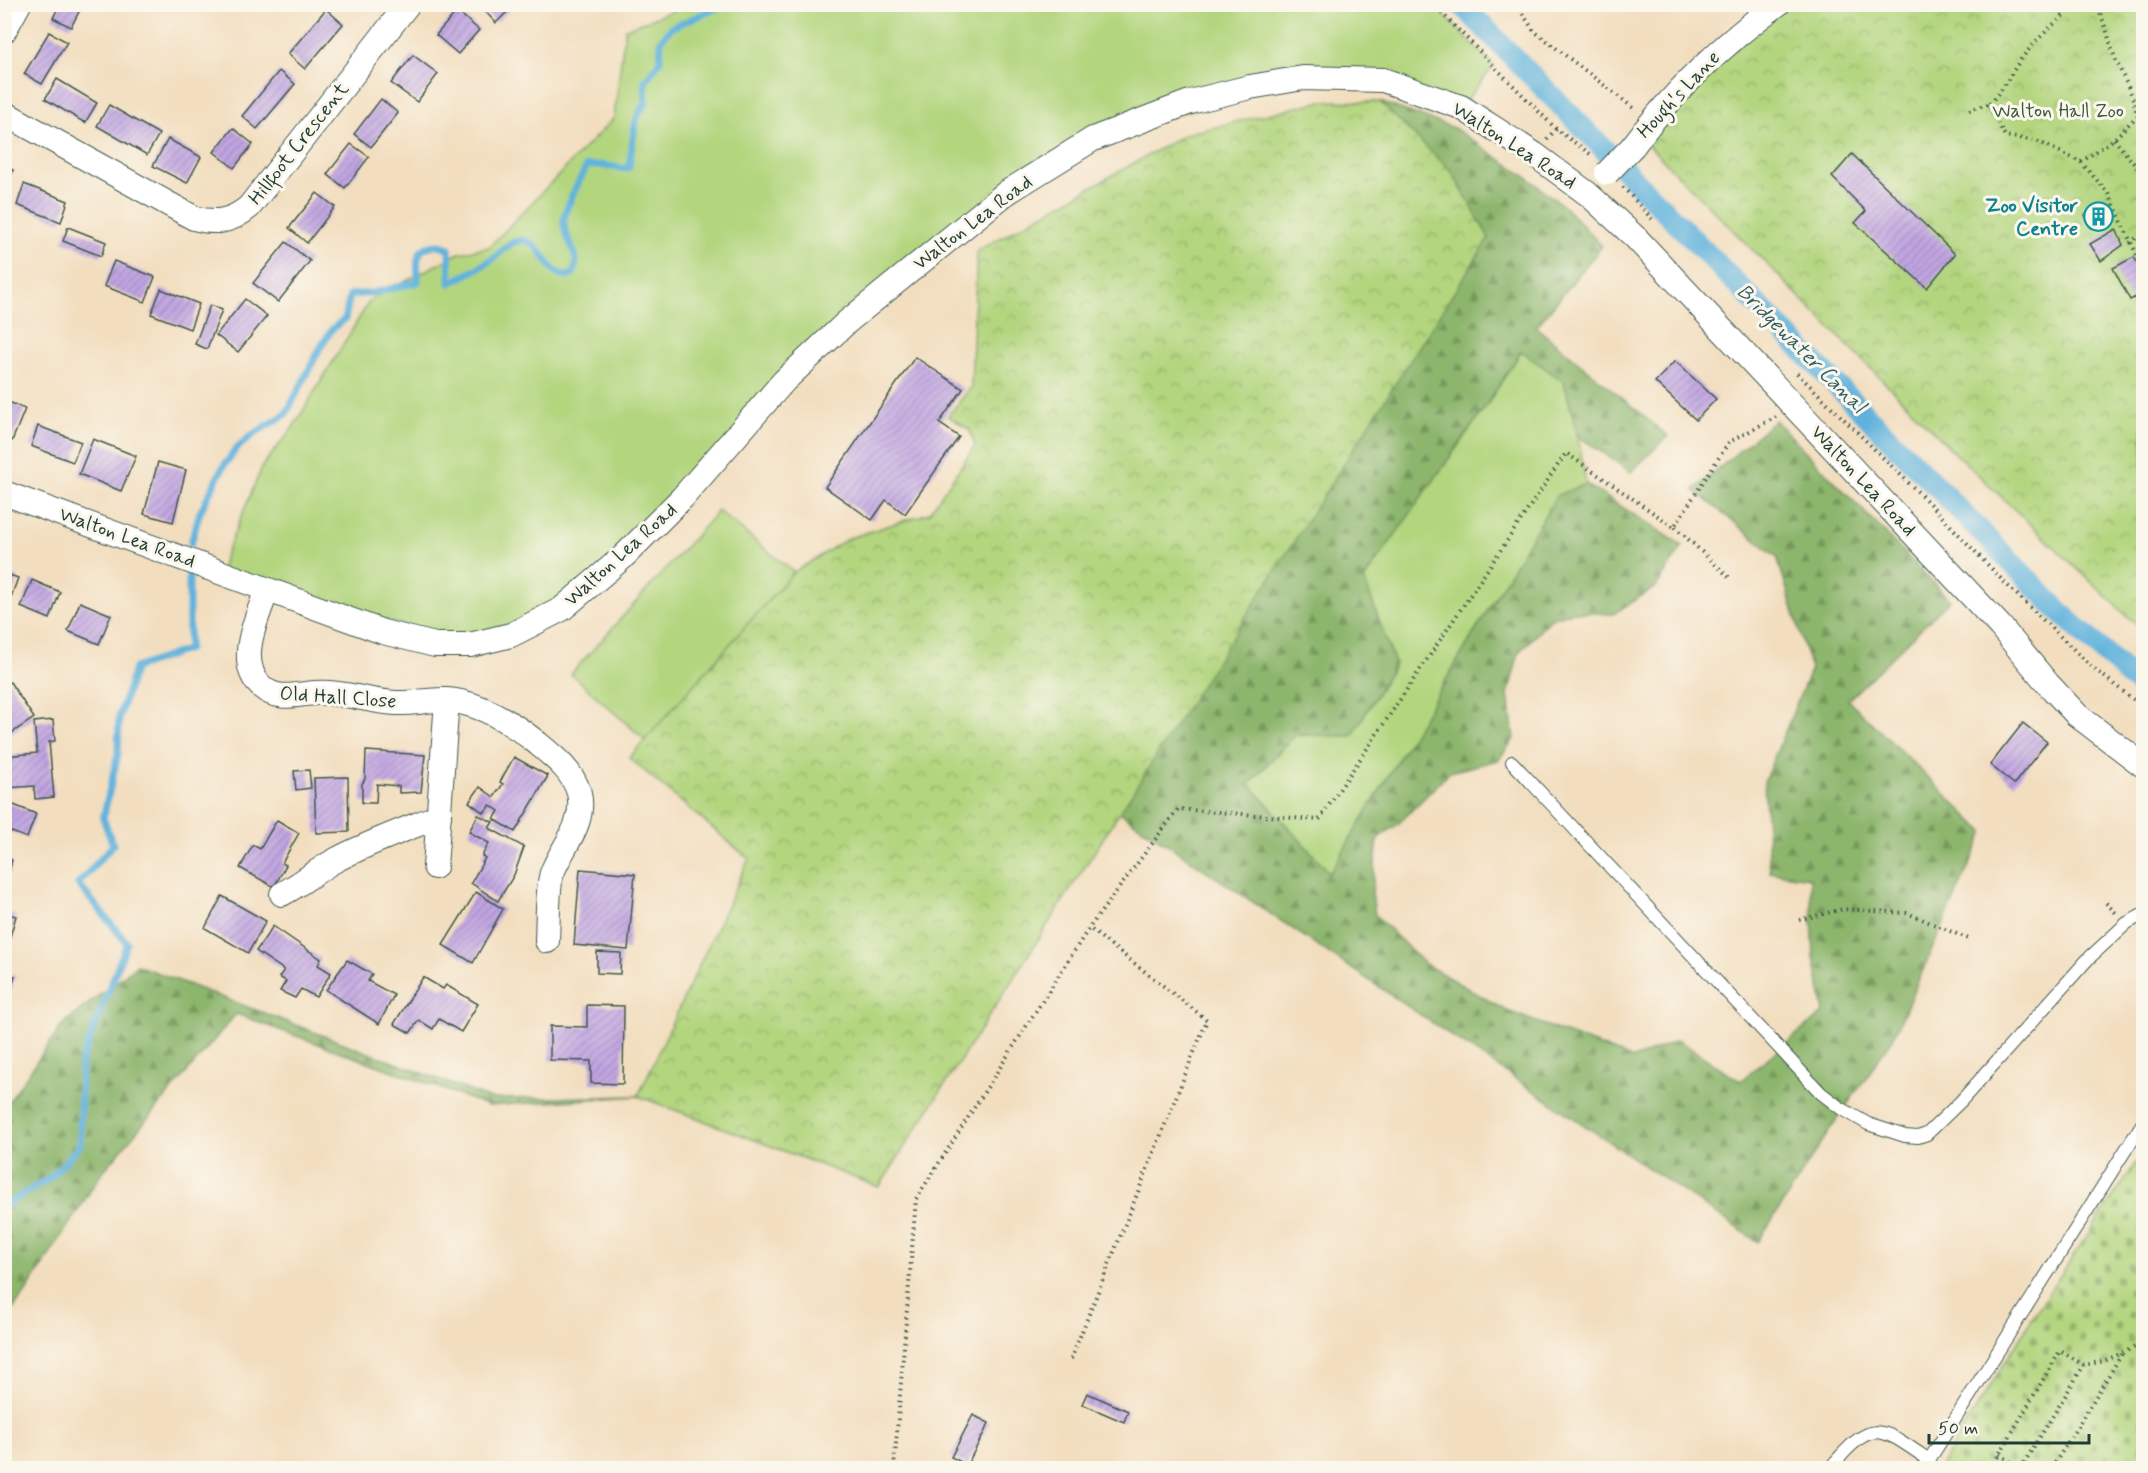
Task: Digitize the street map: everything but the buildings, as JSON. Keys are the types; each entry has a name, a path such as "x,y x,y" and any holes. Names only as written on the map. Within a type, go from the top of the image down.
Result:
{"street":[{"path":"4,31 19,4"},
{"name":"Hillfoot Crescent","path":"4,113 194,218 207,222 219,222 240,214 249,207 408,4"},
{"name":"Hough's Lane","path":"1588,194 1633,146 1651,121 1728,44 1778,4"},
{"name":"Walton Lea Road","path":"4,493 382,632 435,645 470,645 511,635 562,609 623,557 682,498 784,381 847,322 1006,193 1093,139 1191,102 1250,87 1304,78 1383,80 1461,107 1534,154 1588,194 1636,238 2000,626 2077,715 2144,766"},
{"name":"Old Hall Close","path":"267,590 249,653 252,671 261,687 274,695 294,696 316,693 397,703 447,700 476,707 502,718 526,734 550,753 575,781 580,813 576,827 551,875 547,941"},
{"path":"435,867 447,700"},
{"path":"282,894 301,885 336,860 439,816"}],"lane":[{"path":"1512,762 1821,1093 1868,1124 1905,1136 1918,1137 1927,1134 1968,1093 2088,958 2127,923 2144,914"},
{"path":"1830,1468 1860,1437 1875,1431 1885,1432 1897,1438 1926,1464 2144,1121"}],"path":[{"path":"1433,4 1556,129 1608,171 1656,224"},
{"path":"1516,4 1534,31 1632,107"},
{"path":"1969,110 1988,104 2001,94 2021,60 2043,33 2077,4"},
{"path":"2081,162 2114,139 2137,116 2134,99 2114,56 2100,12 2094,4"},
{"path":"1988,104 2005,136 2037,141 2081,162 2109,194 2144,271"},
{"path":"1534,154 1556,129"},
{"path":"2114,139 2144,176"},
{"path":"2130,243 2144,232"},
{"path":"1793,369 1925,499 2008,586 2092,667 2144,708"},
{"path":"1674,527 1729,442 1793,407"},
{"path":"894,1468 916,1199 1089,928 1178,809 1319,820 1566,453 1674,527 1729,577"},
{"path":"1799,920 1843,909 1907,912 1971,940"},
{"path":"1071,1359 1208,1020 1089,928"},
{"path":"1991,1468 2060,1351 2084,1365 2104,1361 2144,1344"},
{"path":"2052,1468 2123,1352"},
{"path":"1999,1455 2021,1468 2084,1365"}],"green space":[{"path":"690,4 1433,4 1494,66 1461,107 1383,80 1303,78 1093,139 847,322 562,609 470,645 221,573 224,558 263,465 292,429 370,300 459,253 489,247 614,118 625,29"},
{"name":"Walton Hall Zoo","path":"1779,5 2143,5 2143,631 1953,451 1643,140"},
{"path":"1322,101 1380,102 1451,171 1489,238 879,1187 638,1096 749,859 629,758 794,572 849,538 929,513 975,446 970,430 948,416 971,387 977,251 1186,134"},
{"path":"1380,102 1454,128 1528,178 1565,207 1602,246 1536,327 1668,436 1631,472 1578,436 1564,382 1521,351 1486,406 1364,579 1395,664 1352,736 1295,735 1249,784 1330,873 1557,495 1586,484 1683,546 1656,587 1613,614 1572,612 1551,619 1519,652 1508,694 1514,739 1498,760 1450,772 1398,824 1378,838 1372,892 1375,915 1425,964 1505,1010 1634,1059 1678,1040 1740,1081 1824,1012 1814,957 1810,878 1770,872 1764,782 1811,669 1777,557 1694,490 1775,420 1950,600 1848,700 1984,832 1892,1040 1833,1125 1758,1242 1119,812 1489,238 1451,171"},
{"path":"1522,350 1564,382 1578,436 1586,484 1557,496 1330,874 1249,784 1295,735 1395,664 1363,579 1486,406"},
{"path":"718,511 794,572 645,740 571,674"},
{"path":"137,965 491,1099 638,1096 489,1106 236,1014 101,1174 24,1295 5,1319 5,1107 63,1024"},
{"path":"2143,1152 2143,1468 1939,1468 2036,1312"}],"waterway":[{"path":"191,543 200,512 223,467 237,448 252,435 286,414 320,348 332,329 345,319 350,295 373,293 418,282 419,255 425,248 436,245 449,249 450,283 494,258 517,241 526,241 534,245 556,272 572,275 576,262 565,232 564,219 572,196 587,166 600,165 626,169 629,167 635,126 638,115 646,103 645,81 660,61 661,40 672,27 727,4"},
{"name":"Bridgewater Canal","path":"1461,4 2062,614 2144,689"},
{"path":"4,1206 51,1177 80,1145 81,1062 127,943 78,884 113,845 103,818 118,754 119,717 135,668 189,649 189,574"}],"place":[{"name":"Zoo Visitor Centre","path":"2099,217"}]}
